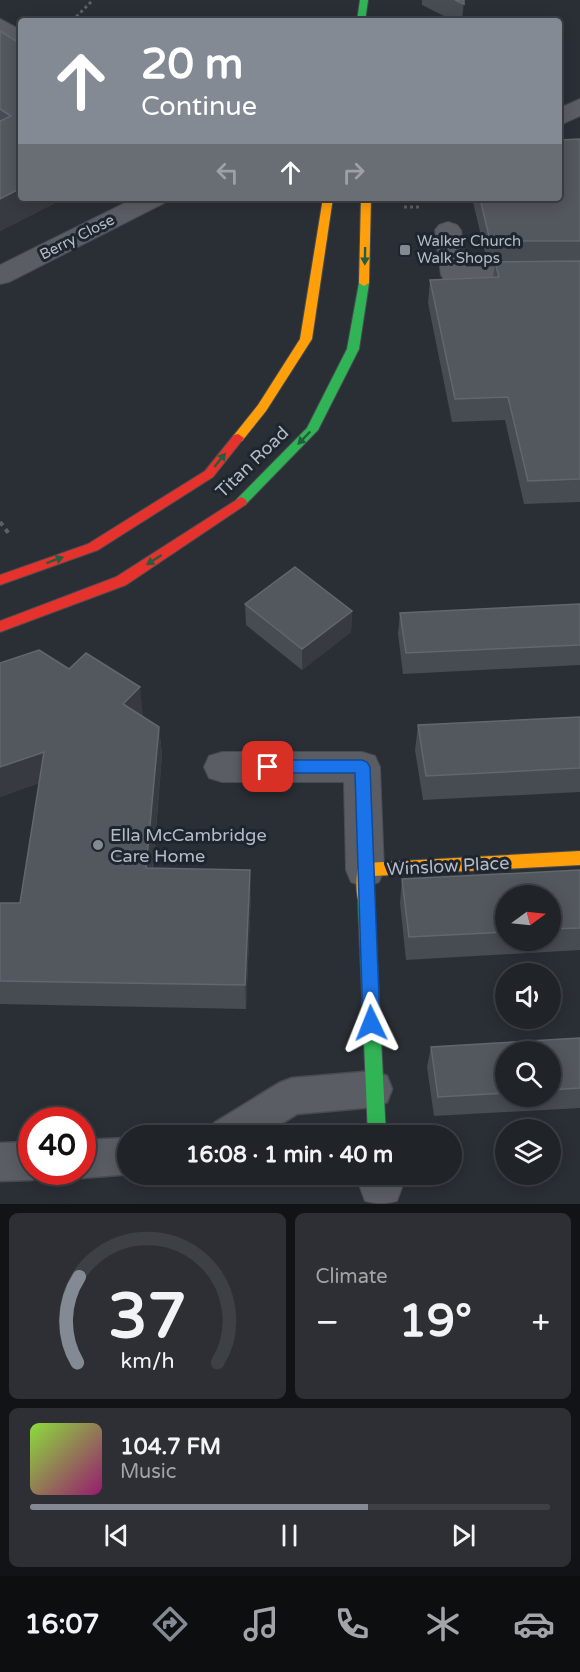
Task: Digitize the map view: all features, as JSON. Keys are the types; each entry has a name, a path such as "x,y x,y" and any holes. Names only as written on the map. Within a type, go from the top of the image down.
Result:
{"street":[{"path":"0,26 18,37"},
{"path":"562,118 580,106"},
{"path":"562,120 580,131"},
{"name":"Berry Close","path":"0,276 148,201"},
{"name":"Titan Road","path":"0,580 93,547 209,474 262,408 306,339 328,201"},
{"name":"Titan Road","path":"0,627 121,581 238,504 312,430 353,349 364,283 366,201"},
{"path":"448,230 454,276 580,274"},
{"path":"222,767 362,767 365,870"},
{"name":"Winslow Place","path":"376,1125 365,870 580,858"}],"lane":[{"path":"245,1125 292,1096 374,1089"},
{"path":"96,1158 117,1157"},
{"path":"0,1162 18,1161"}],"path":[{"path":"75,18 93,0"}],"building":[{"path":"0,31 18,42 18,190 0,199 0,121 11,116 0,109"},
{"path":"580,139 580,241 490,241 481,201 562,201 562,140"},
{"path":"580,261 580,479 528,481 508,397 455,399 430,280 499,277 495,262"},
{"path":"295,567 352,611 302,649 245,604"},
{"path":"580,604 580,645 406,653 400,613"},
{"name":"Ella McCambridge Care Home","path":"39,650 69,669 86,653 140,687 123,704 159,727 146,868 250,870 245,985 0,981 0,903 20,903 44,752 0,767 0,663"},
{"path":"580,717 580,768 426,776 418,725"},
{"path":"580,870 580,928 561,929 561,885 495,885 495,933 409,937 402,879"},
{"path":"580,1038 580,1088 561,1089 561,1041 530,1041"},
{"path":"495,1043 495,1094 438,1097 431,1047"}],"traffic: fast":[{"path":"361,18 364,0"},
{"path":"241,502 312,430 353,349 364,283"},
{"path":"366,902 376,1125"}],"traffic: slow":[{"path":"238,438 262,408 306,339 328,201"},
{"path":"364,283 366,201"},
{"path":"366,902 365,870 580,858"}],"traffic: jam":[{"path":"0,580 93,547 209,474 238,438"},
{"path":"0,627 121,581 241,502"}],"place":[{"name":"Walker Church Walk Shops","path":"405,250"},
{"name":"Ella McCambridge Care Home","path":"98,845"}],"route":[{"path":"268,767 362,767 371,1023"}]}
